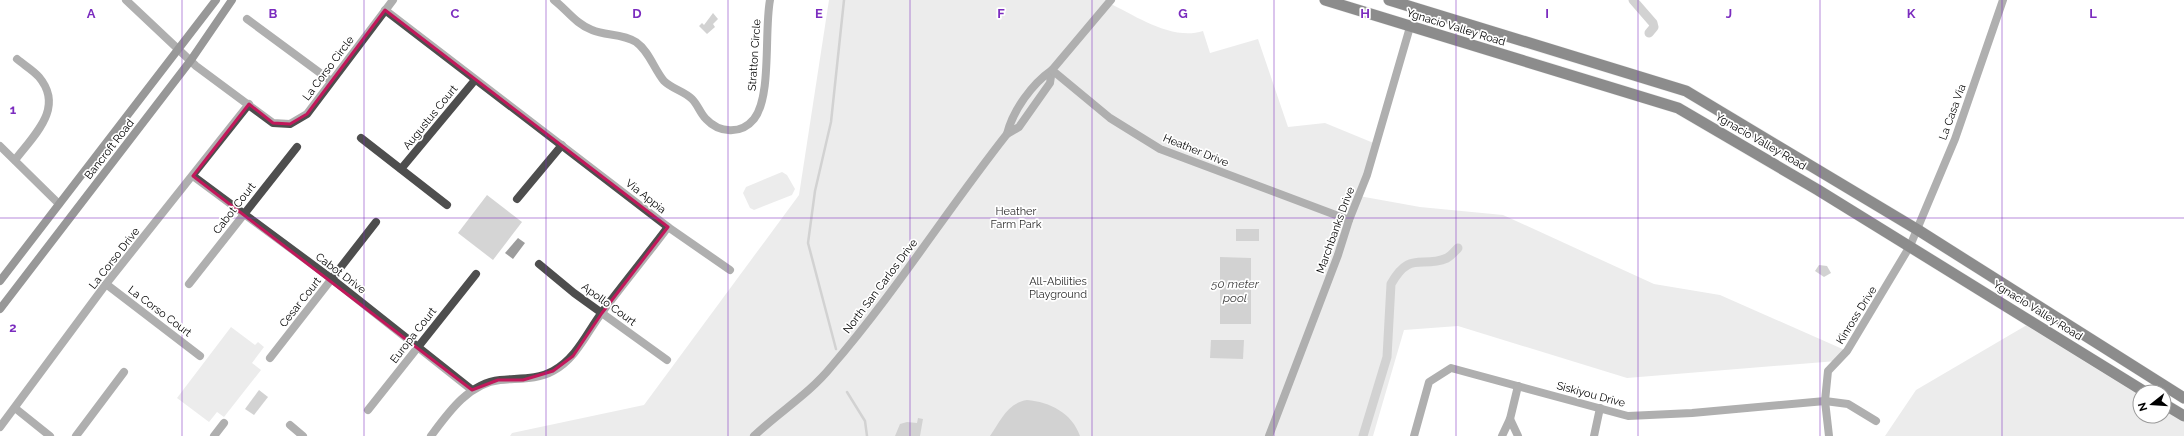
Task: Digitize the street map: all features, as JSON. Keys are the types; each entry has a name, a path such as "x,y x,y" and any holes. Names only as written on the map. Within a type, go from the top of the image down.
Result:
{"highway":[{"name":"Ygnacio Valley Road","path":"1325,0 1678,108 1795,176 2132,384"},
{"name":"Ygnacio Valley Road","path":"1389,0 1686,91 1918,230 2184,398"},
{"path":"2172,409 2184,416"}],"main road":[{"name":"Bancroft Road","path":"0,281 216,0"},
{"name":"Bancroft Road","path":"0,309 191,60 232,0"}],"street":[{"name":"La Corso Circle","path":"126,0 179,50 273,123 290,124 307,114 393,0"},
{"name":"Stratton Circle","path":"554,0 585,27 593,31 622,36 636,42 647,54 666,82 693,100 701,113 713,125 727,131 735,131 749,124 757,114 764,91 766,23 770,0"},
{"name":"North San Carlos Drive","path":"754,436 770,421 814,387 865,326 1007,134 1011,119 1041,78 1052,70 1111,0"},
{"name":"La Casa Via","path":"1918,230 1955,139 2003,0"},
{"name":"Via Appia","path":"385,10 668,227 602,313 573,356 553,371 523,380 498,380 472,390 449,412 431,436"},
{"path":"247,19 331,81"},
{"name":"Marchbanks Drive","path":"1269,436 1338,255 1348,220 1363,187 1410,27"},
{"path":"15,160 44,121 50,108 49,92 38,76 17,59"},
{"name":"Heather Drive","path":"1052,70 1110,118 1160,149 1348,220"},
{"name":"Augustus Court","path":"401,169 475,80"},
{"name":"La Corso Drive","path":"0,428 106,284 193,176 248,104"},
{"path":"361,138 447,206"},
{"path":"0,146 59,204"},
{"path":"517,199 562,146"},
{"name":"Cabot Court","path":"189,284 297,147"},
{"name":"Cabot Drive","path":"193,176 332,279 472,390"},
{"name":"Cesar Court","path":"270,358 376,222"},
{"path":"668,227 730,270"},
{"name":"Kinross Drive","path":"1828,436 1825,401 1828,372 1847,351 1918,230"},
{"name":"Apollo Court","path":"538,264 574,294 667,360"},
{"name":"Europa Court","path":"368,410 476,274"},
{"name":"La Corso Court","path":"106,284 200,356"},
{"name":"Siskiyou Drive","path":"1414,436 1429,382 1451,368 1628,416 1692,413 1825,401 1848,404 1876,421"},
{"path":"76,436 124,372"},
{"path":"1502,436 1510,419 1518,386"},
{"path":"15,408 50,436"},
{"path":"1594,436 1600,408"},
{"path":"1510,419 1518,436"},
{"path":"214,436 224,423"},
{"path":"290,425 304,436"}],"highlighted area":[{"path":"385,10 668,227 602,313 573,356 553,371 523,380 498,380 472,390 193,176 249,104 273,123 290,124 307,114"}],"green space":[{"name":"Heather Farm Park","path":"829,0 1111,0 1109,3 1154,26 1179,33 1203,31 1210,53 1258,39 1288,127 1325,123 1376,144 1359,196 1420,207 1503,215 1654,284 1720,295 1847,351 1837,361 1627,378 1458,326 1404,330 1373,436 510,436 512,433 644,405 799,195"},
{"path":"782,172 787,175 795,189 792,195 754,210 750,208 743,193 746,187"},
{"path":"487,195 522,222 493,260 458,233"},
{"path":"2032,322 2132,387 2132,424 2172,424 2172,409 2184,416 2184,436 1885,436 1916,390"},
{"path":"231,327 255,345 258,342 264,347 252,363 261,370 224,417 217,412 209,422 177,398"}],"water":[{"path":"713,13 718,19 713,24 715,27 707,34 699,26 702,23 704,25"},
{"path":"1236,229 1259,229 1259,241 1236,241"},
{"path":"518,238 525,243 513,259 505,253"},
{"name":"50 meter pool","path":"1220,257 1251,258 1251,324 1220,324"},
{"path":"1819,265 1827,266 1831,273 1824,277 1815,271"},
{"path":"1211,340 1244,340 1243,359 1210,358"},
{"path":"259,390 268,397 254,415 245,409"},
{"path":"1027,400 1044,403 1059,410 1072,421 1080,436 990,436 1009,409 1020,402"},
{"path":"918,418 923,419 920,436 895,436 900,424 907,422 917,423"}],"waterway":[{"path":"836,349 808,243 815,191 831,122 844,0"},
{"path":"1633,0 1653,23 1654,27 1649,33"},
{"path":"1363,436 1387,357 1391,284 1404,267 1416,262 1438,261 1447,258 1458,248"},
{"path":"847,392 865,421 867,436"}],"park label":[{"name":"All-Abilities Playground","path":"1058,287"}]}
